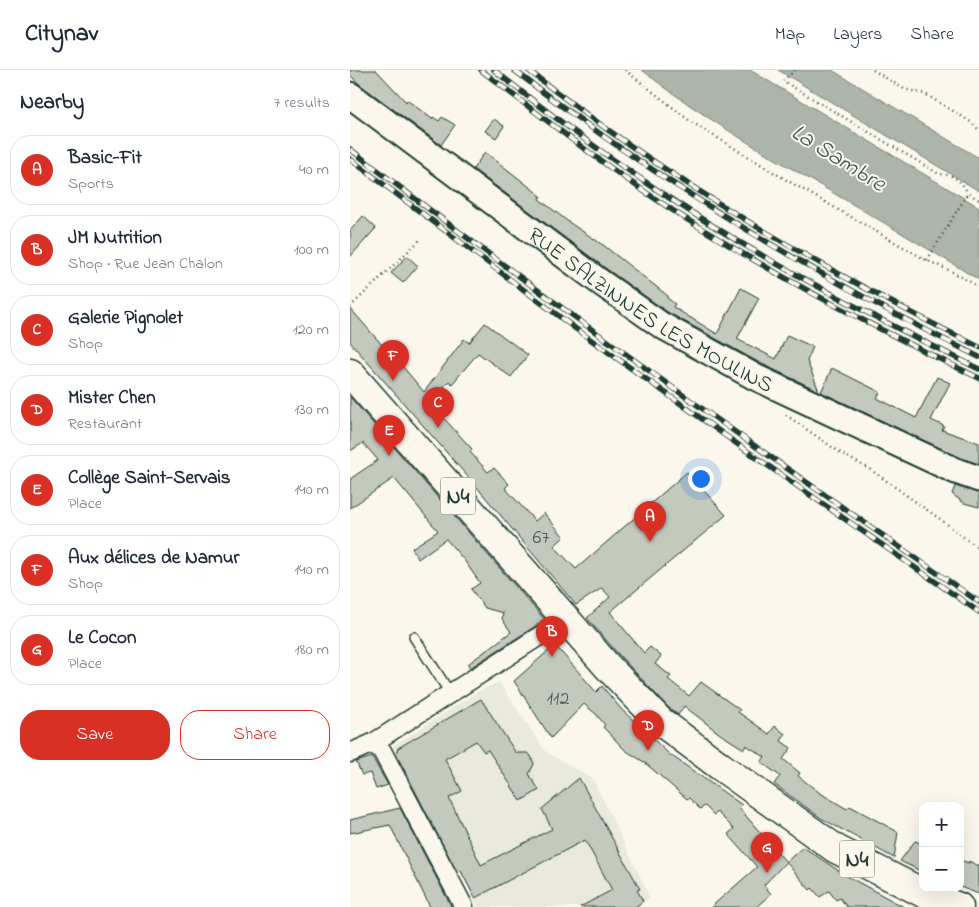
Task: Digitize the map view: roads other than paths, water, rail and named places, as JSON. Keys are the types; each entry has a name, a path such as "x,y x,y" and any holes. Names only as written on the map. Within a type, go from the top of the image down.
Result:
{"main road":[{"name":"N4","path":"350,373 608,667 660,721 836,848 925,901 959,907"}],"street":[{"name":"RUE SALZINNES LES MOULINS","path":"350,95 600,282 661,325 755,377 956,471 979,479"},
{"path":"350,753 373,743 566,618"},
{"path":"373,743 382,751 464,907"}],"lane":[{"path":"414,638 450,693"}],"water":[{"name":"La Sambre","path":"642,70 750,70 979,207 979,280 728,130"},
{"path":"778,70 832,70 979,158 979,191"}],"railway":[{"path":"481,70 615,171 699,227 767,268 837,306 979,378"},
{"path":"494,70 604,153 718,229 757,253 820,287 979,369"},
{"path":"514,70 625,151 739,225 857,293 979,357"},
{"path":"528,70 635,149 746,220 861,286 979,347"},
{"path":"350,149 505,266 662,380 979,602"},
{"path":"350,159 576,329 754,456 979,612"}],"place":[{"name":"Aux délices de Namur","path":"393,381"},
{"name":"Galerie Pignolet","path":"438,428"},
{"name":"Collège Saint-Servais","path":"389,456"},
{"name":"Basic-Fit","path":"650,542"},
{"name":"JM Nutrition","path":"552,657"},
{"name":"Mister Chen","path":"648,751"},
{"name":"Le Cocon","path":"767,873"}]}
